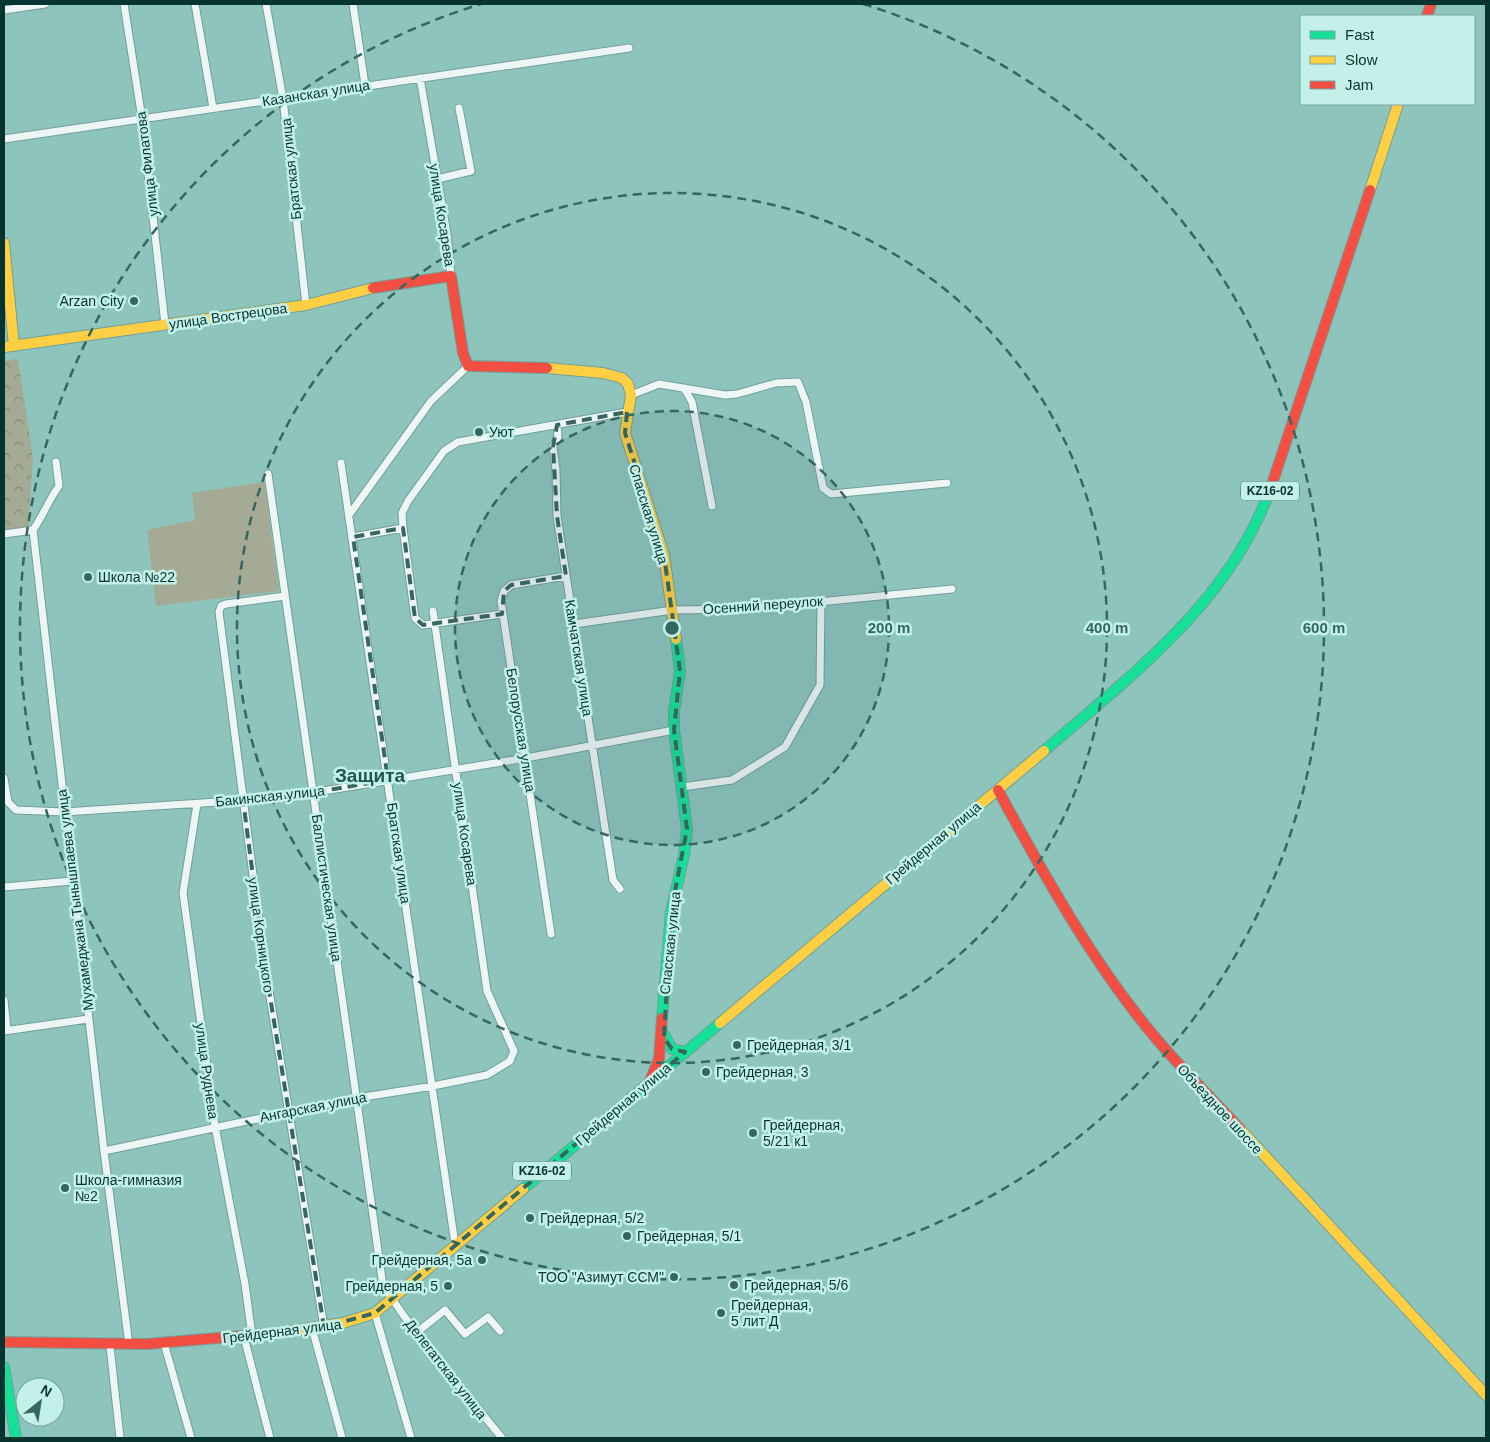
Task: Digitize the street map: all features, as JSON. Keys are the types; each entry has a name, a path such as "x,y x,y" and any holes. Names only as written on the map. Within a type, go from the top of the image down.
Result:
{"main road":[{"name":"KZ16-02","path":"998,790 1176,635 1214,591 1246,543 1270,492 1398,105"},
{"path":"4,243 9,346"},
{"name":"улица Вострецова","path":"9,346 306,305 377,287 451,276"},
{"name":"улица Косарева","path":"451,276 463,353 468,366"},
{"path":"468,366 529,367 604,372 622,378 628,384 631,395"},
{"name":"Спасская улица","path":"631,395 625,433 664,555 673,610 680,671 674,711 674,730 687,829 684,854 671,912 659,1059 649,1083"},
{"name":"Грейдерная улица","path":"4,1342 110,1346 248,1337 355,1322 375,1313 808,947 998,790"},
{"name":"Объездное шоссе","path":"998,790 1079,932 1122,994 1159,1042 1486,1394"},
{"path":"662,1030 669,1046 685,1052"},
{"path":"4,1367 16,1438"}],"street":[{"path":"4,10 45,4"},
{"name":"улица Филатова","path":"124,4 142,120 165,324"},
{"path":"195,4 212,108"},
{"name":"Братская улица","path":"266,4 283,98 306,305"},
{"path":"353,4 365,85"},
{"name":"Казанская улица","path":"4,139 629,48"},
{"name":"улица Косарева","path":"420,78 451,276"},
{"path":"437,180 471,171 459,108"},
{"path":"349,515 431,401 468,366"},
{"path":"631,395 659,384 724,395 737,394 776,383 798,382 806,402 824,488 831,494 947,483"},
{"path":"684,388 692,402 712,506"},
{"path":"502,614 422,625 415,618 402,513 408,501 444,451 458,442 627,412"},
{"name":"Камчатская улица","path":"556,425 558,437 553,447 556,470 557,516 613,880 620,889"},
{"path":"4,534 33,530 41,520 46,504 59,486 56,462"},
{"name":"Братская улица","path":"341,463 455,1244"},
{"name":"Баллистическая улица","path":"268,474 383,1286 392,1299"},
{"path":"353,536 403,528"},
{"name":"Мухамеджана Тынышпаева улица","path":"33,530 88,1019 129,1345"},
{"name":"Белорусская улица","path":"551,934 501,601 504,591 510,585 566,576"},
{"name":"Осенний переулок","path":"574,624 673,610 746,609 952,589"},
{"name":"улица Корницкого","path":"285,596 226,604 221,606 219,612 264,960 324,1327"},
{"path":"682,787 732,780 785,747 820,685 821,602"},
{"name":"улица Косарева","path":"433,611 487,991 514,1051"},
{"name":"Бакинская улица","path":"4,778 8,802 16,810 64,812 197,804 280,798 526,758 674,730"},
{"name":"улица Руднева","path":"197,804 183,893 215,1126 245,1284 248,1337 270,1438"},
{"path":"4,887 72,881"},
{"path":"4,1000 6,1030 88,1019"},
{"name":"Ангарская улица","path":"104,1151 215,1126 357,1098 433,1086 487,1074 510,1061 514,1051"},
{"name":"Делегатская улица","path":"392,1299 416,1333 502,1438"},
{"path":"416,1333 444,1310 465,1334 488,1317 500,1331"},
{"path":"375,1313 411,1438"},
{"path":"312,1328 342,1438"},
{"path":"164,1342 191,1438"},
{"path":"110,1346 120,1438"}],"highlighted area":[{"path":"627,412 625,433 664,555 680,671 674,730 687,829 671,912 664,1038 672,1049 685,1052 375,1313 324,1327 264,960 243,800 280,798 388,780 353,537 403,528 415,618 423,625 502,614 504,591 511,585 566,576 557,516 553,447 557,425"}],"green space":[{"path":"18,359 33,458 28,528 4,531 4,361"},
{"path":"264,482 279,591 156,606 147,530 195,520 192,493"}],"traffic: fast":[{"path":"1044,751 1146,662 1178,631 1208,597 1234,562 1256,523 1273,481"},
{"path":"662,1018 671,912 684,855 687,829 674,730 674,711 680,671 676,639"},
{"path":"523,1189 720,1023"},
{"path":"663,1033 672,1049 685,1052"},
{"path":"4,1367 16,1438"}],"traffic: slow":[{"path":"1370,190 1398,105"},
{"path":"4,243 14,346"},
{"path":"4,347 306,305 373,288"},
{"path":"547,368 603,373 622,378 628,384 631,395 625,433 664,555 676,639"},
{"path":"720,1023 1044,751"},
{"path":"1240,1129 1486,1395"},
{"path":"278,1333 343,1323 375,1313 523,1189"}],"traffic: jam":[{"path":"1427,15 1431,4"},
{"path":"1273,481 1370,190"},
{"path":"373,288 451,276 463,353 468,366 547,368"},
{"path":"998,790 1072,921 1114,984 1160,1043 1240,1129"},
{"path":"649,1083 659,1059 662,1018"},
{"path":"4,1342 147,1344 278,1333"}],"place":[{"name":"Arzan City","path":"134,301"},
{"name":"Уют","path":"479,432"},
{"name":"Школа №22","path":"88,577"},
{"name":"Грейдерная, 3/1","path":"737,1045"},
{"name":"Грейдерная, 3","path":"706,1072"},
{"name":"Грейдерная, 5/21 к1","path":"753,1133"},
{"name":"Школа-гимназия №2","path":"65,1188"},
{"name":"Грейдерная, 5/2","path":"530,1218"},
{"name":"Грейдерная, 5/1","path":"627,1236"},
{"name":"Грейдерная, 5а","path":"482,1260"},
{"name":"ТОО \"Азимут ССМ\"","path":"674,1277"},
{"name":"Грейдерная, 5/6","path":"734,1285"},
{"name":"Грейдерная, 5","path":"448,1286"},
{"name":"Грейдерная, 5 лит Д","path":"721,1313"}],"district":[{"name":"Защита","path":"370,775"}]}
